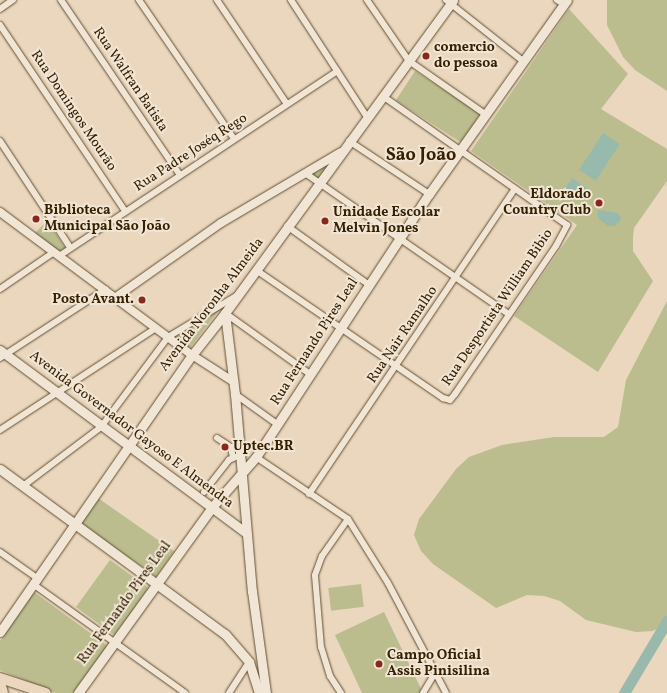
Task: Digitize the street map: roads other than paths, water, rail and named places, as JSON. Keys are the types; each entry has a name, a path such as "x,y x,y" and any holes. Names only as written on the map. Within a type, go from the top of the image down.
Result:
{"main road":[{"name":"Avenida Noronha Almeida","path":"0,632 128,445 192,355 225,313 349,141 409,61 449,2"},
{"name":"Rua Fernando Pires Leal","path":"78,693 113,641 212,507 242,475 256,457 429,194 563,2"},
{"path":"225,313 236,394 237,456 242,475 246,534 266,693"},
{"name":"Avenida Governador Gayoso E Almendra","path":"2,354 101,427 128,445 246,534"},
{"path":"0,469 225,634 249,662 259,693"},
{"path":"0,678 46,693"},
{"path":"0,683 3,693"}],"street":[{"path":"0,9 13,0"},
{"name":"Rua Walfran Batista","path":"61,0 180,175"},
{"path":"139,0 234,139"},
{"path":"217,0 287,104"},
{"path":"291,0 367,117"},
{"path":"367,0 409,61 485,114"},
{"path":"449,2 523,61"},
{"name":"Rua Domingos Mourão","path":"0,25 125,211"},
{"name":"Rua Padre Joséq Rego","path":"0,289 70,247 337,71"},
{"path":"383,96 515,189"},
{"path":"349,141 429,194"},
{"path":"0,143 70,247"},
{"path":"116,297 194,241 341,152"},
{"path":"305,173 318,184 509,314"},
{"name":"Rua Desportista William Bibio","path":"396,367 443,398 448,400 453,397 565,232 566,222 515,189"},
{"name":"Rua Nair Ramalho","path":"310,494 515,189"},
{"path":"1,215 106,289 192,355 234,382"},
{"path":"288,226 369,285"},
{"path":"256,270 396,367"},
{"path":"2,354 106,289"},
{"path":"23,486 101,427 168,337 236,296"},
{"path":"225,313 310,374"},
{"path":"0,430 156,328"},
{"path":"236,394 277,424"},
{"path":"204,492 237,456 231,447 217,438"},
{"path":"256,457 348,519 388,583 436,671 446,693"},
{"path":"341,693 328,672 321,647 315,575 322,556 348,519"},
{"path":"0,552 113,641 185,693"},
{"path":"229,693 249,662"},
{"path":"423,693 436,671"}],"waterway":[{"path":"624,693 667,621"}],"place":[{"name":"comercio do pessoa","path":"426,56"},
{"name":"Eldorado Country Club","path":"599,203"},
{"name":"Biblioteca Municipal São João","path":"36,219"},
{"name":"Unidade Escolar Melvin Jones","path":"325,221"},
{"name":"Posto Avant.","path":"142,300"},
{"name":"Uptec.BR","path":"225,447"},
{"name":"Campo Oficial Assis Pinisilina","path":"379,664"}],"district":[{"name":"São João","path":"421,156"}]}
